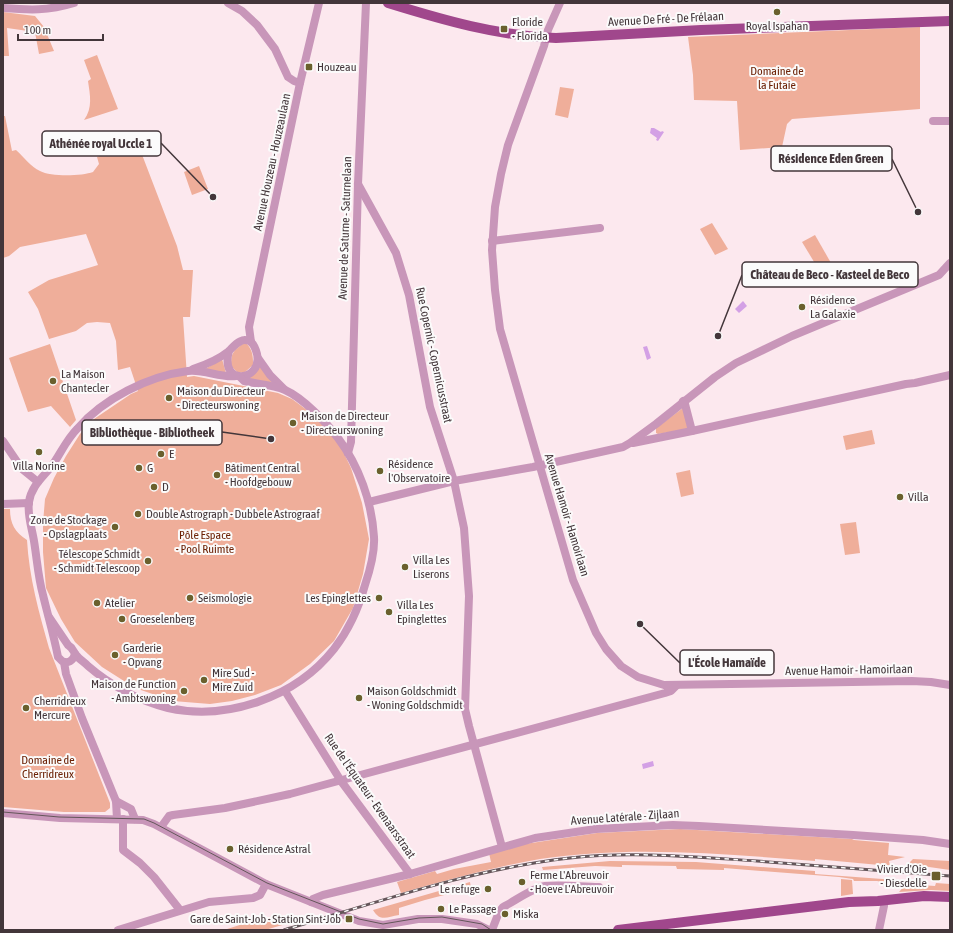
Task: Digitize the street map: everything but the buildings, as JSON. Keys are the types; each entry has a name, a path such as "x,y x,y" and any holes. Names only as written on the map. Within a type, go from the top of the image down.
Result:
{"main road":[{"name":"Avenue De Fré - De Frélaan","path":"388,3 481,28 519,36 546,38 950,21"},
{"path":"618,930 856,901 928,896 950,897"},
{"path":"928,896 938,898 950,904"}],"street":[{"path":"3,8 31,10 56,8 74,3"},
{"path":"228,3 242,11 257,25 275,49 288,77 300,83"},
{"name":"Avenue Houzeau - Houzeaulaan","path":"251,342 249,326 300,83 319,3"},
{"name":"Avenue de Saturne - Saturnelaan","path":"348,453 352,442 358,184 366,3"},
{"name":"Avenue Hamoir - Hamoirlaan","path":"560,3 508,145 500,174 492,241 495,290 500,329 573,580 596,633 606,650 620,666 638,677 664,685 905,681 931,682 950,685"},
{"path":"933,121 950,121"},
{"name":"Rue Copernic - Copernicusstraat","path":"358,184 396,253 409,295 430,407 454,481 464,528 469,596 465,709 502,847"},
{"path":"492,241 600,228"},
{"path":"369,502 454,481 623,447 653,432 683,401 736,363 792,336 940,275 949,268"},
{"name":"Avenue Houzeau - Houzeaulaan","path":"242,340 245,331 249,326"},
{"path":"180,910 159,882 140,863 123,850 120,819 116,801 82,718 66,674 64,662 60,659 58,652 36,564 29,503 34,488 52,466 77,429 90,416 127,390 139,384 206,364 229,351 235,344 242,340 251,342 256,350 258,358 270,375 284,390"},
{"path":"49,617 75,654 114,685 129,693 168,708 194,711 215,711 265,700 285,691 300,680 327,657 335,648 354,614 363,594 372,557 374,538 369,502 348,453 331,428 292,394 284,390 244,381 238,377 231,371 228,364 229,351"},
{"path":"189,370 205,371 231,377 238,377 252,372 257,365 258,358"},
{"path":"630,444 653,432 692,431 898,385 950,376"},
{"path":"683,401 692,431"},
{"path":"3,441 22,469 38,482"},
{"path":"3,504 29,503"},
{"path":"58,652 61,647 68,645"},
{"path":"64,662 71,661 75,654"},
{"path":"161,827 169,816 225,808 342,781 665,694 676,686"},
{"name":"Rue de l'Équateur - Evenaarsstraat","path":"285,691 342,781 410,874"},
{"path":"116,801 131,809 135,819"},
{"path":"3,813 53,818 135,819 147,821 161,827 266,884 364,922 383,925 418,919 442,919 477,924 489,930"},
{"name":"Avenue Latérale - Zijlaan","path":"313,903 313,899 323,895 410,874 502,847 548,836 596,829 673,825 853,835 923,840 950,844"},
{"path":"118,930 209,902 253,898 260,895 266,884"},
{"path":"492,930 499,912 503,907 538,888 545,886 599,887"},
{"path":"879,930 884,900"}],"green space":[{"path":"3,12 35,16 44,27 54,51 39,54 35,32 7,28 9,56 3,56"},
{"name":"Domaine de la Futaie","path":"920,27 920,109 792,119 787,124 782,147 740,150 737,101 694,100 693,75 688,37"},
{"path":"97,55 118,109 84,120 90,106 88,81 91,79 84,60"},
{"path":"560,87 574,89 568,118 555,115"},
{"name":"Pôle Espace - Pool Ruimte","path":"3,116 5,116 12,151 16,150 37,169 51,174 74,175 93,172 99,164 97,157 121,148 130,135 133,139 136,138 137,142 135,143 139,152 141,152 177,246 183,270 193,270 190,317 183,317 187,377 194,376 278,393 292,399 315,416 340,445 351,468 362,503 369,539 363,574 353,608 334,641 310,664 281,685 255,695 232,701 210,704 173,701 135,688 102,667 75,642 61,619 46,588 43,552 45,499 54,478 80,434 94,419 131,394 138,391 130,367 118,370 116,341 110,323 87,323 76,331 49,339 38,309 28,292 49,280 98,265 86,234 20,247 9,256 3,258"},
{"path":"199,166 208,189 192,195 184,172"},
{"path":"712,223 728,249 715,255 700,229"},
{"path":"815,235 831,263 819,270 802,242"},
{"path":"244,343 247,344 252,352 253,365 244,373 237,372 231,366 231,358 237,348"},
{"path":"50,344 76,420 70,427 51,406 28,412 9,358"},
{"path":"222,359 226,373 205,369"},
{"path":"259,365 273,383 246,378"},
{"path":"683,408 688,429 658,434 656,433 656,428"},
{"path":"872,430 875,444 846,450 843,436"},
{"path":"690,470 694,494 681,497 676,473"},
{"name":"Domaine de Cherridreux","path":"3,509 10,509 12,523 16,531 27,540 32,581 49,648 110,803 110,808 105,812 64,812 3,807"},
{"path":"856,522 860,553 845,555 840,524"},
{"path":"680,829 852,839 889,843 888,855 905,857 889,861 890,866 815,859 815,861 678,852 609,852 522,862 470,874 401,893 397,882 435,871 437,874 491,862 489,853 525,844 597,833"},
{"path":"913,859 950,861 950,870 908,864"},
{"path":"610,861 696,862 815,871 815,874 896,880 893,884 877,881 854,881 853,879 839,877 724,868 724,870 677,869 676,866 622,865 622,867 595,866 543,870 542,867"},
{"path":"841,879 852,880 853,894 841,896"},
{"path":"470,882 471,888 399,908 399,915 384,918 378,916 373,910"},
{"path":"936,883 950,884 950,891 931,890 899,892 906,884 935,886"},
{"path":"284,915 286,924 265,930 224,930 246,923"}],"shaded area":[{"path":"651,128 664,132 658,141 656,140 657,138 650,133"},
{"path":"743,301 747,306 739,313 735,309"},
{"path":"647,346 651,358 647,360 643,347"},
{"path":"653,761 654,766 643,769 642,764"}],"tram line":[{"path":"3,812 59,817 144,819 267,883 359,919 383,924 419,918 442,917 482,924 491,930"}],"railway":[{"path":"284,930 461,878 533,863 593,856 687,856 950,876"}],"place":[{"name":"Royal Ispahan","path":"777,12"},
{"name":"Floride - Florida","path":"504,29"},
{"name":"Houzeau","path":"309,67"},
{"name":"Athénée royal Uccle 1","path":"213,197"},
{"name":"Résidence Eden Green","path":"918,212"},
{"name":"Résidence La Galaxie","path":"802,307"},
{"name":"Château de Beco - Kasteel de Beco","path":"718,336"},
{"name":"La Maison Chantecler","path":"53,381"},
{"name":"Maison du Directeur - Directeurswoning","path":"169,398"},
{"name":"Maison de Directeur - Directeurswoning","path":"293,423"},
{"name":"Bibliothèque - Bibliotheek","path":"271,439"},
{"name":"Villa Norine","path":"39,452"},
{"name":"E","path":"161,454"},
{"name":"G","path":"139,468"},
{"name":"Résidence l'Observatoire","path":"380,471"},
{"name":"Bâtiment Central - Hoofdgebouw","path":"217,475"},
{"name":"D","path":"154,487"},
{"name":"Villa","path":"900,497"},
{"name":"Double Astrograph - Dubbele Astrograaf","path":"138,514"},
{"name":"Zone de Stockage - Opslagplaats","path":"115,527"},
{"name":"Télescope Schmidt - Schmidt Telescoop","path":"148,561"},
{"name":"Villa Les Liserons","path":"405,567"},
{"name":"Seismologie","path":"190,598"},
{"name":"Les Epinglettes","path":"379,598"},
{"name":"Atelier","path":"97,603"},
{"name":"Villa Les Epinglettes","path":"389,612"},
{"name":"Groeselenberg","path":"122,619"},
{"name":"L'École Hamaïde","path":"640,624"},
{"name":"Garderie - Opvang","path":"115,655"},
{"name":"Mire Sud - Mire Zuid","path":"204,680"},
{"name":"Maison de Function - Ambtswoning","path":"184,691"},
{"name":"Maison Goldschmidt - Woning Goldschmidt","path":"359,698"},
{"name":"Cherridreux Mercure","path":"26,708"},
{"name":"Résidence Astral","path":"230,849"},
{"name":"Vivier d'Oie - Diesdelle","path":"936,876"},
{"name":"Ferme L'Abreuvoir - Hoeve L'Abreuvoir","path":"522,882"},
{"name":"Le refuge","path":"488,889"},
{"name":"Le Passage","path":"441,909"},
{"name":"Miska","path":"505,914"},
{"name":"Gare de Saint-Job - Station Sint-Job","path":"349,919"}]}
